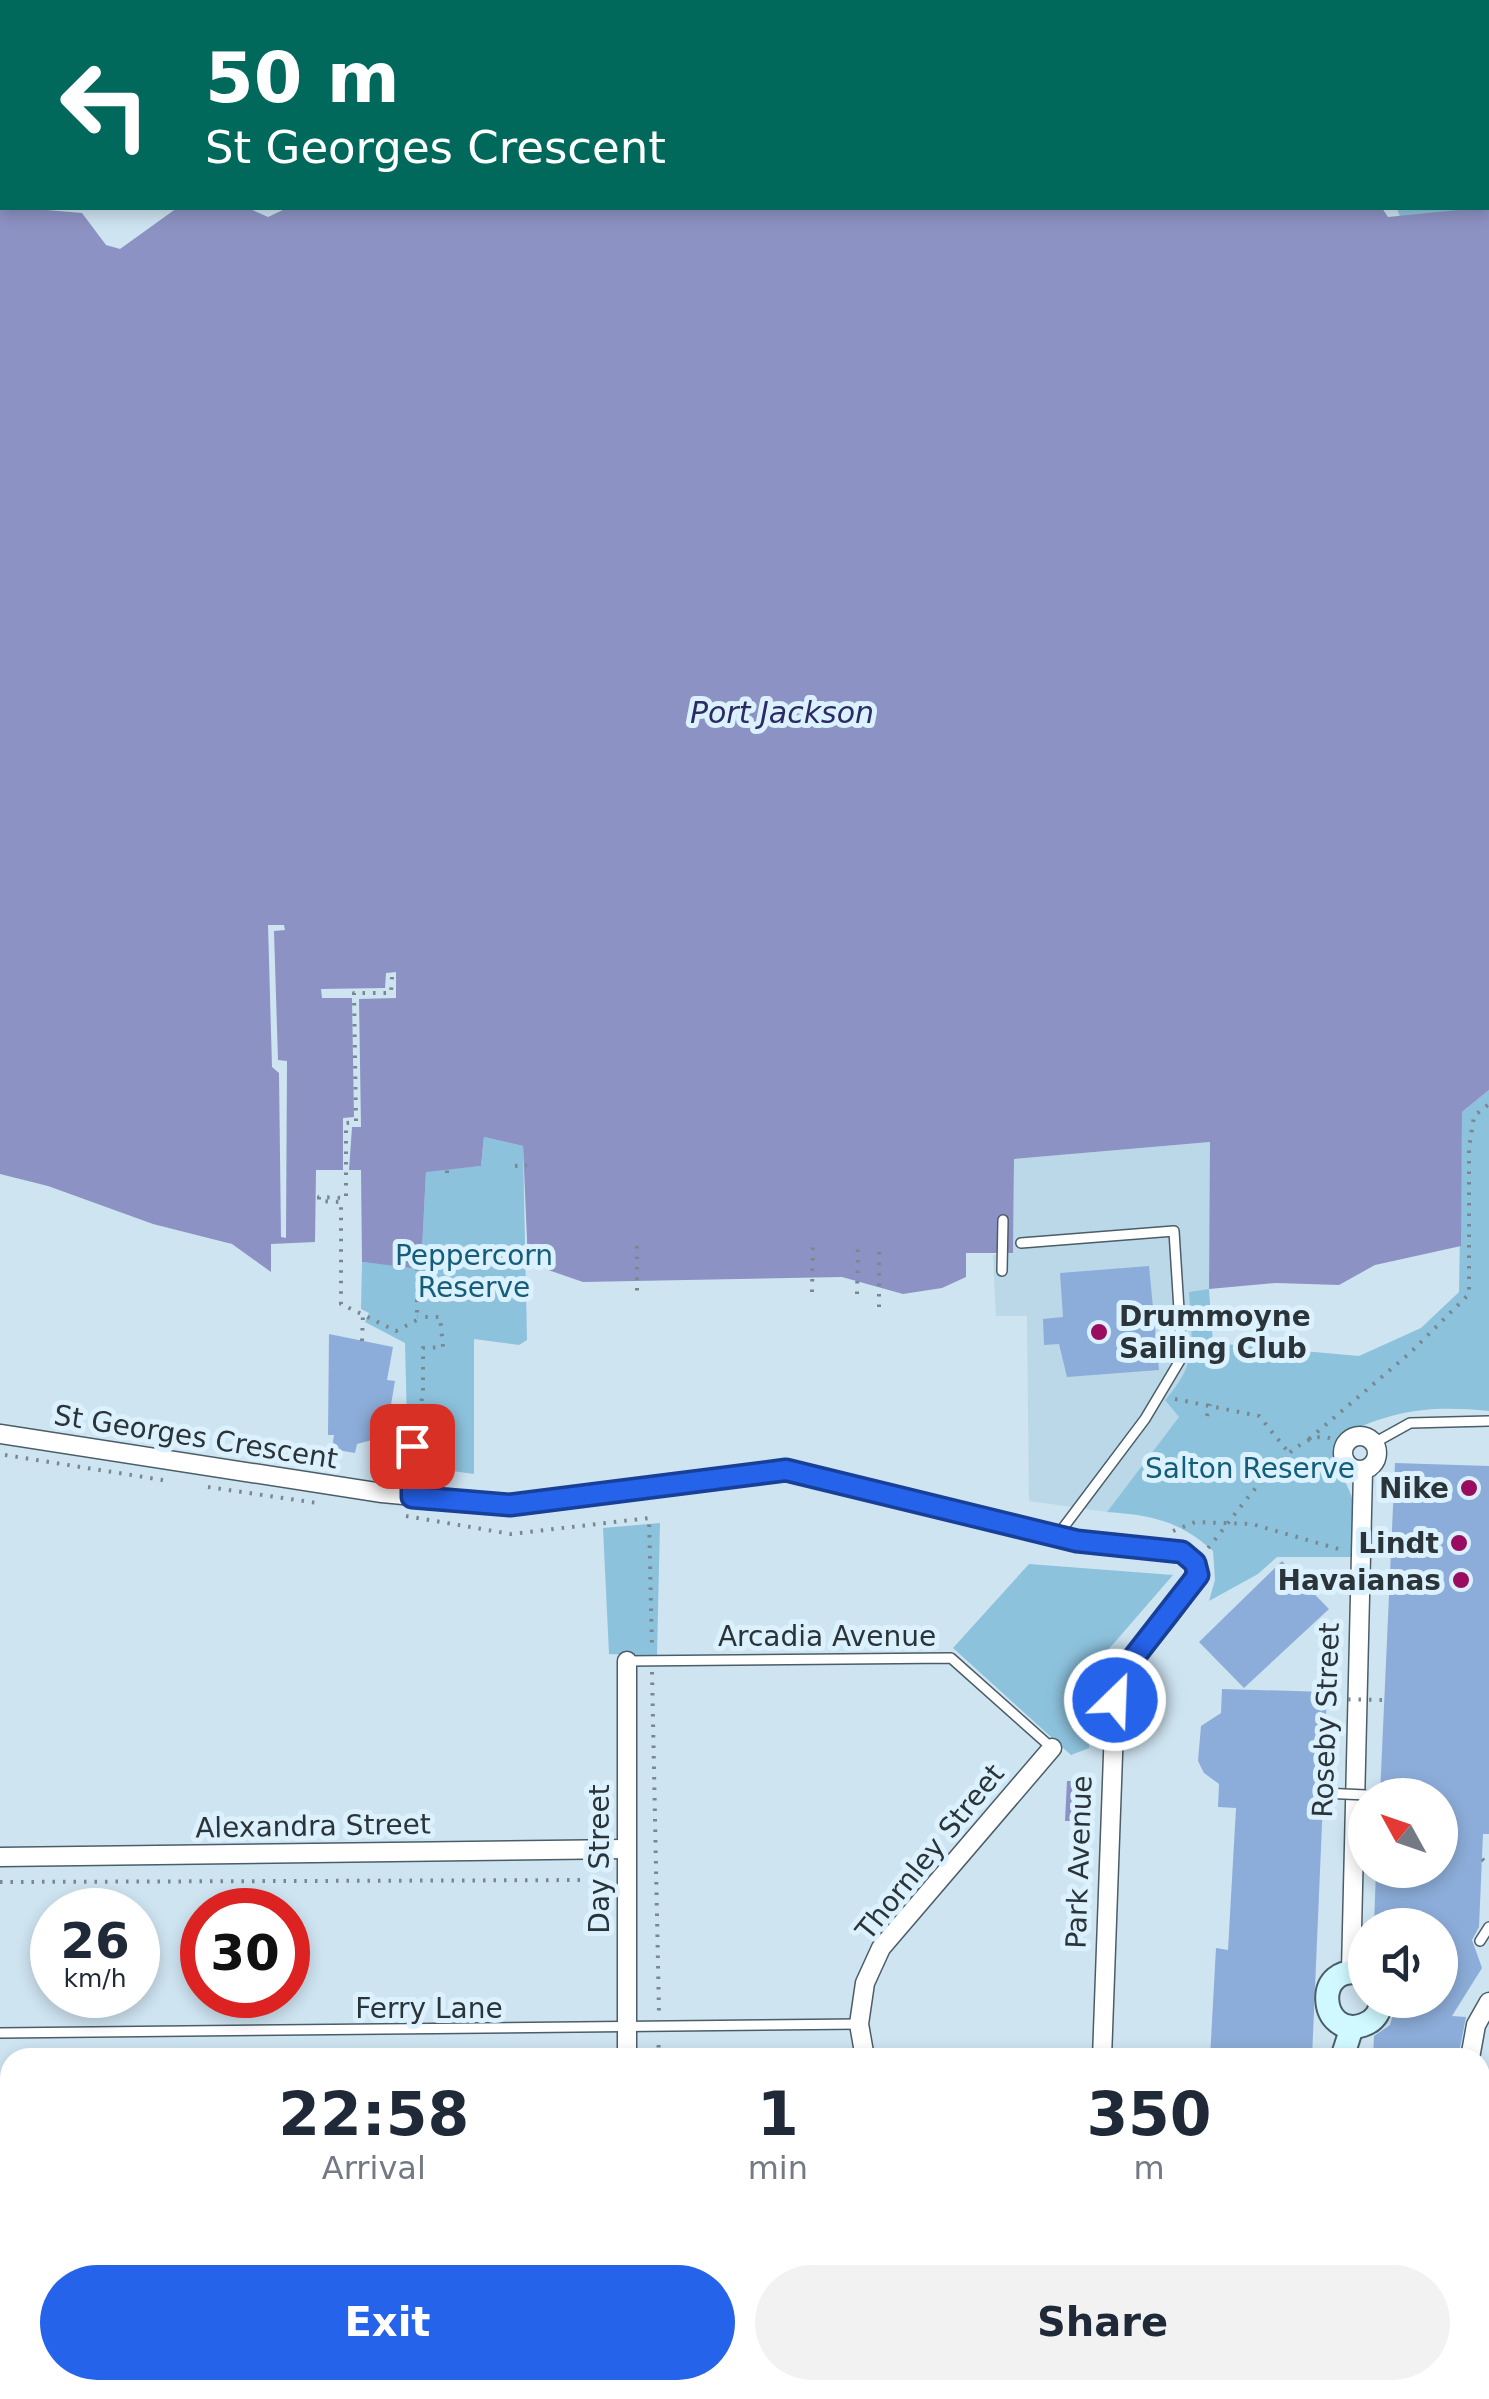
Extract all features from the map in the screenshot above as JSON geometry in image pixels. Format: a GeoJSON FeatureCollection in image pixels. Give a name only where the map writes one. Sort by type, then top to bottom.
{"type":"FeatureCollection","features":[{"type":"Feature","properties":{"kind":"street","name":"St Georges Crescent"},"geometry":{"type":"LineString","coordinates":[[0,1434],[412,1497],[510,1505],[786,1470],[1057,1536],[1182,1552],[1196,1569]]}},
{"type":"Feature","properties":{"kind":"street"},"geometry":{"type":"LineString","coordinates":[[1362,1471],[1346,1464],[1344,1445],[1358,1436],[1374,1442]]}},
{"type":"Feature","properties":{"kind":"street","name":"Roseby Street"},"geometry":{"type":"LineString","coordinates":[[1350,1908],[1362,1471],[1376,1460],[1374,1442]]}},
{"type":"Feature","properties":{"kind":"street","name":"Park Avenue"},"geometry":{"type":"LineString","coordinates":[[1102,2048],[1115,1700],[1124,1670],[1196,1569]]}},
{"type":"Feature","properties":{"kind":"street","name":"Day Street"},"geometry":{"type":"LineString","coordinates":[[627,1661],[627,2048]]}},
{"type":"Feature","properties":{"kind":"street","name":"Thornley Street"},"geometry":{"type":"LineString","coordinates":[[863,2048],[859,2024],[866,1983],[881,1948],[1052,1748]]}},
{"type":"Feature","properties":{"kind":"street","name":"Alexandra Street"},"geometry":{"type":"LineString","coordinates":[[0,1857],[626,1849]]}},
{"type":"Feature","properties":{"kind":"street"},"geometry":{"type":"LineString","coordinates":[[1348,1976],[1335,1979],[1321,1995],[1330,2013],[1352,2027],[1372,2018]]}},
{"type":"Feature","properties":{"kind":"street"},"geometry":{"type":"LineString","coordinates":[[1472,2048],[1476,2026],[1489,2002]]}},
{"type":"Feature","properties":{"kind":"street"},"geometry":{"type":"LineString","coordinates":[[1345,2048],[1352,2027]]}},
{"type":"Feature","properties":{"kind":"lane"},"geometry":{"type":"LineString","coordinates":[[1002,1271],[1003,1220]]}},
{"type":"Feature","properties":{"kind":"lane"},"geometry":{"type":"LineString","coordinates":[[1021,1243],[1174,1231],[1182,1357],[1160,1397],[1057,1536]]}},
{"type":"Feature","properties":{"kind":"lane"},"geometry":{"type":"LineString","coordinates":[[1374,1442],[1410,1423],[1489,1421]]}},
{"type":"Feature","properties":{"kind":"lane"},"geometry":{"type":"LineString","coordinates":[[412,1446],[412,1497]]}},
{"type":"Feature","properties":{"kind":"lane","name":"Arcadia Avenue"},"geometry":{"type":"LineString","coordinates":[[627,1661],[951,1658],[1052,1748]]}},
{"type":"Feature","properties":{"kind":"lane"},"geometry":{"type":"LineString","coordinates":[[1323,1793],[1348,1794]]}},
{"type":"Feature","properties":{"kind":"lane"},"geometry":{"type":"LineString","coordinates":[[1480,1941],[1489,1927]]}},
{"type":"Feature","properties":{"kind":"lane","name":"Ferry Lane"},"geometry":{"type":"LineString","coordinates":[[0,2034],[628,2030],[859,2024]]}},
{"type":"Feature","properties":{"kind":"path"},"geometry":{"type":"LineString","coordinates":[[392,977],[392,993],[354,992],[356,1122],[346,1123],[346,1198],[319,1197],[319,1202],[341,1202],[341,1304],[396,1331],[417,1317],[440,1317],[443,1347],[423,1348],[423,1393],[412,1446]]}},
{"type":"Feature","properties":{"kind":"path"},"geometry":{"type":"LineString","coordinates":[[1196,1569],[1230,1522],[1290,1454],[1411,1352],[1468,1294],[1469,1148],[1474,1116],[1489,1104]]}},
{"type":"Feature","properties":{"kind":"path"},"geometry":{"type":"LineString","coordinates":[[447,1162],[447,1173]]}},
{"type":"Feature","properties":{"kind":"path"},"geometry":{"type":"LineString","coordinates":[[516,1166],[526,1165]]}},
{"type":"Feature","properties":{"kind":"path"},"geometry":{"type":"LineString","coordinates":[[812,1292],[813,1241]]}},
{"type":"Feature","properties":{"kind":"path"},"geometry":{"type":"LineString","coordinates":[[857,1294],[858,1244]]}},
{"type":"Feature","properties":{"kind":"path"},"geometry":{"type":"LineString","coordinates":[[637,1246],[637,1293]]}},
{"type":"Feature","properties":{"kind":"path"},"geometry":{"type":"LineString","coordinates":[[879,1307],[880,1250]]}},
{"type":"Feature","properties":{"kind":"path"},"geometry":{"type":"LineString","coordinates":[[417,1251],[417,1317]]}},
{"type":"Feature","properties":{"kind":"path"},"geometry":{"type":"LineString","coordinates":[[362,1341],[363,1314]]}},
{"type":"Feature","properties":{"kind":"path"},"geometry":{"type":"LineString","coordinates":[[1160,1397],[1260,1416],[1290,1454]]}},
{"type":"Feature","properties":{"kind":"path"},"geometry":{"type":"LineString","coordinates":[[1207,1416],[1210,1404]]}},
{"type":"Feature","properties":{"kind":"path"},"geometry":{"type":"LineString","coordinates":[[1308,1439],[1323,1436],[1344,1445]]}},
{"type":"Feature","properties":{"kind":"path"},"geometry":{"type":"LineString","coordinates":[[649,1518],[658,2048]]}},
{"type":"Feature","properties":{"kind":"path"},"geometry":{"type":"LineString","coordinates":[[1156,1549],[1177,1528],[1195,1522],[1230,1522],[1276,1529],[1336,1550],[1362,1552]]}},
{"type":"Feature","properties":{"kind":"path"},"geometry":{"type":"LineString","coordinates":[[1327,1698],[1384,1700]]}},
{"type":"Feature","properties":{"kind":"path"},"geometry":{"type":"LineString","coordinates":[[1482,1859],[1489,1865]]}},
{"type":"Feature","properties":{"kind":"path","name":"Alexandra Street"},"geometry":{"type":"LineString","coordinates":[[0,1882],[596,1880]]}},
{"type":"Feature","properties":{"kind":"shaded area"},"geometry":{"type":"Polygon","coordinates":[[[1211,1142],[1209,1289],[1189,1293],[1192,1353],[1187,1375],[1166,1400],[1180,1417],[1107,1512],[1029,1501],[1027,1316],[996,1316],[993,1255],[1013,1253],[1014,1159],[1211,1142]]]}},
{"type":"Feature","properties":{"kind":"green space"},"geometry":{"type":"Polygon","coordinates":[[[1398,210],[1466,210],[1400,217],[1398,210]]]}},
{"type":"Feature","properties":{"kind":"green space","name":"Salton Reserve"},"geometry":{"type":"Polygon","coordinates":[[[1489,1090],[1489,1411],[1413,1411],[1341,1435],[1336,1462],[1354,1507],[1351,1557],[1277,1557],[1258,1574],[1209,1601],[1215,1580],[1213,1551],[1164,1521],[1107,1512],[1179,1417],[1165,1400],[1189,1361],[1189,1292],[1209,1289],[1213,1343],[1359,1356],[1421,1328],[1459,1292],[1462,1112],[1489,1090]]]}},
{"type":"Feature","properties":{"kind":"green space","name":"Peppercorn Reserve"},"geometry":{"type":"Polygon","coordinates":[[[484,1137],[523,1146],[527,1340],[519,1345],[474,1339],[474,1474],[408,1465],[405,1343],[365,1322],[369,1313],[361,1309],[362,1262],[421,1268],[426,1171],[481,1166],[484,1137]]]}},
{"type":"Feature","properties":{"kind":"green space"},"geometry":{"type":"Polygon","coordinates":[[[660,1523],[657,1656],[609,1654],[603,1528],[660,1523]]]}},
{"type":"Feature","properties":{"kind":"green space"},"geometry":{"type":"Polygon","coordinates":[[[1029,1564],[1173,1575],[1095,1665],[1089,1748],[1071,1755],[953,1648],[1029,1564]]]}},
{"type":"Feature","properties":{"kind":"water","name":"Port Jackson"},"geometry":{"type":"Polygon","coordinates":[[[0,210],[82,213],[106,245],[120,249],[174,210],[252,210],[268,217],[283,210],[1383,210],[1388,217],[1489,210],[1489,1090],[1462,1112],[1461,1246],[1375,1265],[1339,1285],[1276,1283],[1209,1289],[1210,1142],[1014,1159],[1013,1253],[966,1253],[966,1277],[942,1288],[903,1294],[842,1277],[583,1282],[528,1263],[523,1146],[484,1137],[481,1166],[426,1172],[421,1269],[362,1262],[361,1170],[316,1170],[315,1242],[271,1244],[271,1272],[232,1244],[153,1224],[48,1186],[0,1174],[0,210]]]}},
{"type":"Feature","properties":{"kind":"water"},"geometry":{"type":"Polygon","coordinates":[[[1067,1781],[1077,1781],[1076,1821],[1065,1821],[1067,1781]]]}},
{"type":"Feature","properties":{"kind":"pier"},"geometry":{"type":"Polygon","coordinates":[[[268,925],[284,925],[285,930],[274,931],[278,1060],[287,1061],[286,1238],[281,1237],[279,1073],[272,1067],[268,925]]]}},
{"type":"Feature","properties":{"kind":"pier"},"geometry":{"type":"Polygon","coordinates":[[[396,972],[396,998],[359,999],[361,1127],[352,1127],[349,1170],[343,1170],[343,1118],[354,1117],[352,998],[322,998],[321,989],[385,988],[386,973],[396,972]]]}},
{"type":"Feature","properties":{"kind":"building","name":"Drummoyne Sailing Club"},"geometry":{"type":"Polygon","coordinates":[[[1149,1266],[1159,1370],[1067,1377],[1059,1344],[1044,1345],[1043,1319],[1063,1317],[1060,1273],[1149,1266]]]}},
{"type":"Feature","properties":{"kind":"building"},"geometry":{"type":"Polygon","coordinates":[[[329,1334],[393,1347],[387,1380],[395,1381],[387,1428],[372,1440],[357,1444],[355,1453],[332,1449],[334,1435],[328,1435],[329,1334]]]}},
{"type":"Feature","properties":{"kind":"building"},"geometry":{"type":"Polygon","coordinates":[[[1395,1463],[1489,1466],[1489,1834],[1483,1834],[1479,1927],[1472,1940],[1482,1968],[1458,2006],[1458,1908],[1375,1908],[1375,1888],[1458,1888],[1458,1778],[1381,1778],[1395,1463]]]}},
{"type":"Feature","properties":{"kind":"building"},"geometry":{"type":"Polygon","coordinates":[[[1282,1561],[1329,1609],[1244,1688],[1199,1642],[1282,1561]]]}},
{"type":"Feature","properties":{"kind":"building"},"geometry":{"type":"Polygon","coordinates":[[[1222,1689],[1327,1692],[1323,1785],[1315,1792],[1323,1801],[1312,2048],[1211,2048],[1216,1948],[1228,1950],[1236,1808],[1218,1807],[1219,1784],[1204,1773],[1198,1761],[1201,1726],[1221,1713],[1222,1689]]]}},
{"type":"Feature","properties":{"kind":"building"},"geometry":{"type":"Polygon","coordinates":[[[1466,2017],[1460,2048],[1373,2048],[1374,2036],[1390,2025],[1392,2018],[1466,2017]]]}},
{"type":"Feature","properties":{"kind":"place","name":"Drummoyne Sailing Club"},"geometry":{"type":"Point","coordinates":[1099,1332]}},
{"type":"Feature","properties":{"kind":"place","name":"Nike"},"geometry":{"type":"Point","coordinates":[1469,1488]}},
{"type":"Feature","properties":{"kind":"place","name":"Lindt"},"geometry":{"type":"Point","coordinates":[1459,1543]}},
{"type":"Feature","properties":{"kind":"place","name":"Havaianas"},"geometry":{"type":"Point","coordinates":[1461,1580]}},
{"type":"Feature","properties":{"kind":"route"},"geometry":{"type":"LineString","coordinates":[[412,1446],[412,1497],[510,1505],[786,1470],[1077,1541],[1182,1552],[1195,1563],[1198,1575],[1124,1670],[1115,1700]]}}]}
